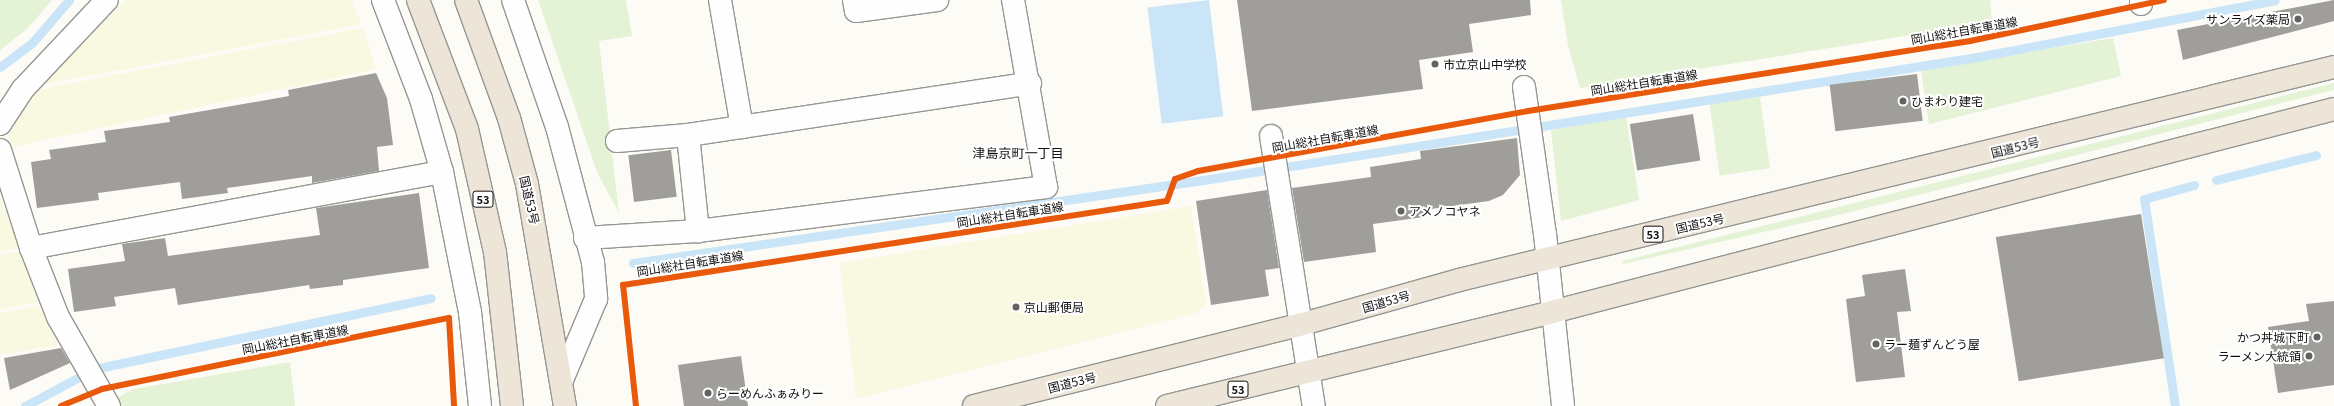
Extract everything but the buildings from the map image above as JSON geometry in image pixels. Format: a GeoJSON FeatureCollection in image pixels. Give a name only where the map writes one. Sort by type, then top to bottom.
{"type":"FeatureCollection","features":[{"type":"Feature","properties":{"kind":"highway","name":"53"},"geometry":{"type":"LineString","coordinates":[[418,0],[467,129],[495,252],[512,406]]}},
{"type":"Feature","properties":{"kind":"highway","name":"国道53号"},"geometry":{"type":"LineString","coordinates":[[466,0],[509,118],[527,184],[562,380],[565,406]]}},
{"type":"Feature","properties":{"kind":"highway","name":"国道53号"},"geometry":{"type":"LineString","coordinates":[[974,406],[1298,325],[1548,259],[2334,67]]}},
{"type":"Feature","properties":{"kind":"highway","name":"53"},"geometry":{"type":"LineString","coordinates":[[1167,406],[1552,312],[2334,109]]}},
{"type":"Feature","properties":{"kind":"street"},"geometry":{"type":"LineString","coordinates":[[0,124],[23,90],[107,0]]}},
{"type":"Feature","properties":{"kind":"street"},"geometry":{"type":"LineString","coordinates":[[383,0],[421,99],[442,172],[470,312],[480,406]]}},
{"type":"Feature","properties":{"kind":"street"},"geometry":{"type":"LineString","coordinates":[[512,0],[557,127],[584,238],[593,262],[596,299],[562,380]]}},
{"type":"Feature","properties":{"kind":"street"},"geometry":{"type":"LineString","coordinates":[[720,0],[742,127]]}},
{"type":"Feature","properties":{"kind":"street"},"geometry":{"type":"LineString","coordinates":[[854,0],[856,10],[937,0]]}},
{"type":"Feature","properties":{"kind":"street"},"geometry":{"type":"LineString","coordinates":[[584,238],[698,231],[1046,187],[1030,84],[1013,0]]}},
{"type":"Feature","properties":{"kind":"street"},"geometry":{"type":"LineString","coordinates":[[617,141],[688,135],[1030,84]]}},
{"type":"Feature","properties":{"kind":"street"},"geometry":{"type":"LineString","coordinates":[[1524,87],[1548,259],[1552,312],[1563,406]]}},
{"type":"Feature","properties":{"kind":"street"},"geometry":{"type":"LineString","coordinates":[[688,135],[698,231]]}},
{"type":"Feature","properties":{"kind":"street"},"geometry":{"type":"LineString","coordinates":[[1271,136],[1298,325],[1314,406]]}},
{"type":"Feature","properties":{"kind":"street"},"geometry":{"type":"LineString","coordinates":[[0,150],[31,248],[58,317],[90,369],[109,406]]}},
{"type":"Feature","properties":{"kind":"street"},"geometry":{"type":"LineString","coordinates":[[31,248],[442,172]]}},
{"type":"Feature","properties":{"kind":"green space"},"geometry":{"type":"Polygon","coordinates":[[[0,0],[52,0],[28,28],[0,50],[0,0]]]}},
{"type":"Feature","properties":{"kind":"green space"},"geometry":{"type":"Polygon","coordinates":[[[126,0],[351,0],[361,24],[40,85],[126,0]]]}},
{"type":"Feature","properties":{"kind":"green space"},"geometry":{"type":"Polygon","coordinates":[[[538,0],[626,0],[632,36],[599,41],[619,213],[597,172],[538,0]]]}},
{"type":"Feature","properties":{"kind":"green space"},"geometry":{"type":"Polygon","coordinates":[[[1561,0],[1990,0],[1992,22],[1580,88],[1568,45],[1561,0]]]}},
{"type":"Feature","properties":{"kind":"green space"},"geometry":{"type":"Polygon","coordinates":[[[363,28],[376,69],[12,147],[8,133],[37,90],[363,28]]]}},
{"type":"Feature","properties":{"kind":"green space"},"geometry":{"type":"Polygon","coordinates":[[[2113,38],[2121,76],[1929,124],[1921,70],[2113,38]]]}},
{"type":"Feature","properties":{"kind":"green space"},"geometry":{"type":"Polygon","coordinates":[[[2334,83],[2334,90],[1847,213],[1623,264],[1622,261],[2334,83]]]}},
{"type":"Feature","properties":{"kind":"green space"},"geometry":{"type":"Polygon","coordinates":[[[1760,97],[1770,168],[1720,175],[1709,104],[1760,97]]]}},
{"type":"Feature","properties":{"kind":"green space"},"geometry":{"type":"Polygon","coordinates":[[[1626,116],[1639,200],[1561,221],[1551,130],[1626,116]]]}},
{"type":"Feature","properties":{"kind":"green space"},"geometry":{"type":"Polygon","coordinates":[[[0,197],[19,248],[0,251],[0,197]]]}},
{"type":"Feature","properties":{"kind":"green space"},"geometry":{"type":"Polygon","coordinates":[[[1191,206],[1206,304],[1196,313],[856,399],[840,263],[1191,206]]]}},
{"type":"Feature","properties":{"kind":"green space"},"geometry":{"type":"Polygon","coordinates":[[[20,252],[38,302],[0,309],[0,255],[20,252]]]}},
{"type":"Feature","properties":{"kind":"green space"},"geometry":{"type":"Polygon","coordinates":[[[39,306],[58,345],[0,355],[0,313],[39,306]]]}},
{"type":"Feature","properties":{"kind":"green space"},"geometry":{"type":"Polygon","coordinates":[[[290,362],[295,406],[119,406],[116,398],[134,389],[290,362]]]}},
{"type":"Feature","properties":{"kind":"water"},"geometry":{"type":"Polygon","coordinates":[[[1209,0],[1223,116],[1162,124],[1147,8],[1209,0]]]}},
{"type":"Feature","properties":{"kind":"waterway"},"geometry":{"type":"LineString","coordinates":[[0,67],[32,43],[69,0]]}},
{"type":"Feature","properties":{"kind":"waterway"},"geometry":{"type":"LineString","coordinates":[[633,263],[1203,180],[1977,57],[2275,0]]}},
{"type":"Feature","properties":{"kind":"waterway"},"geometry":{"type":"LineString","coordinates":[[2216,180],[2316,155]]}},
{"type":"Feature","properties":{"kind":"waterway"},"geometry":{"type":"LineString","coordinates":[[2175,406],[2144,199],[2194,185]]}},
{"type":"Feature","properties":{"kind":"waterway"},"geometry":{"type":"LineString","coordinates":[[25,406],[94,369],[431,298]]}},
{"type":"Feature","properties":{"kind":"cycle path","name":"岡山総社自転車道線"},"geometry":{"type":"LineString","coordinates":[[636,406],[623,285],[1167,201],[1175,179],[1198,171],[1528,111],[1970,41],[2164,0]]}},
{"type":"Feature","properties":{"kind":"cycle path","name":"岡山総社自転車道線"},"geometry":{"type":"LineString","coordinates":[[61,406],[102,389],[449,318],[454,406]]}},
{"type":"Feature","properties":{"kind":"place","name":"サンライズ薬局"},"geometry":{"type":"Point","coordinates":[2298,19]}},
{"type":"Feature","properties":{"kind":"place","name":"市立京山中学校"},"geometry":{"type":"Point","coordinates":[1435,64]}},
{"type":"Feature","properties":{"kind":"place","name":"ひまわり建宅"},"geometry":{"type":"Point","coordinates":[1903,101]}},
{"type":"Feature","properties":{"kind":"place","name":"アメノコヤネ"},"geometry":{"type":"Point","coordinates":[1401,211]}},
{"type":"Feature","properties":{"kind":"place","name":"京山郵便局"},"geometry":{"type":"Point","coordinates":[1016,307]}},
{"type":"Feature","properties":{"kind":"place","name":"かつ丼城下町"},"geometry":{"type":"Point","coordinates":[2317,337]}},
{"type":"Feature","properties":{"kind":"place","name":"ラー麺ずんどう屋"},"geometry":{"type":"Point","coordinates":[1876,344]}},
{"type":"Feature","properties":{"kind":"place","name":"ラーメン大統領"},"geometry":{"type":"Point","coordinates":[2309,356]}},
{"type":"Feature","properties":{"kind":"place","name":"らーめんふぁみりー"},"geometry":{"type":"Point","coordinates":[708,393]}},
{"type":"Feature","properties":{"kind":"district","name":"津島京町一丁目"},"geometry":{"type":"Point","coordinates":[1018,153]}}]}
